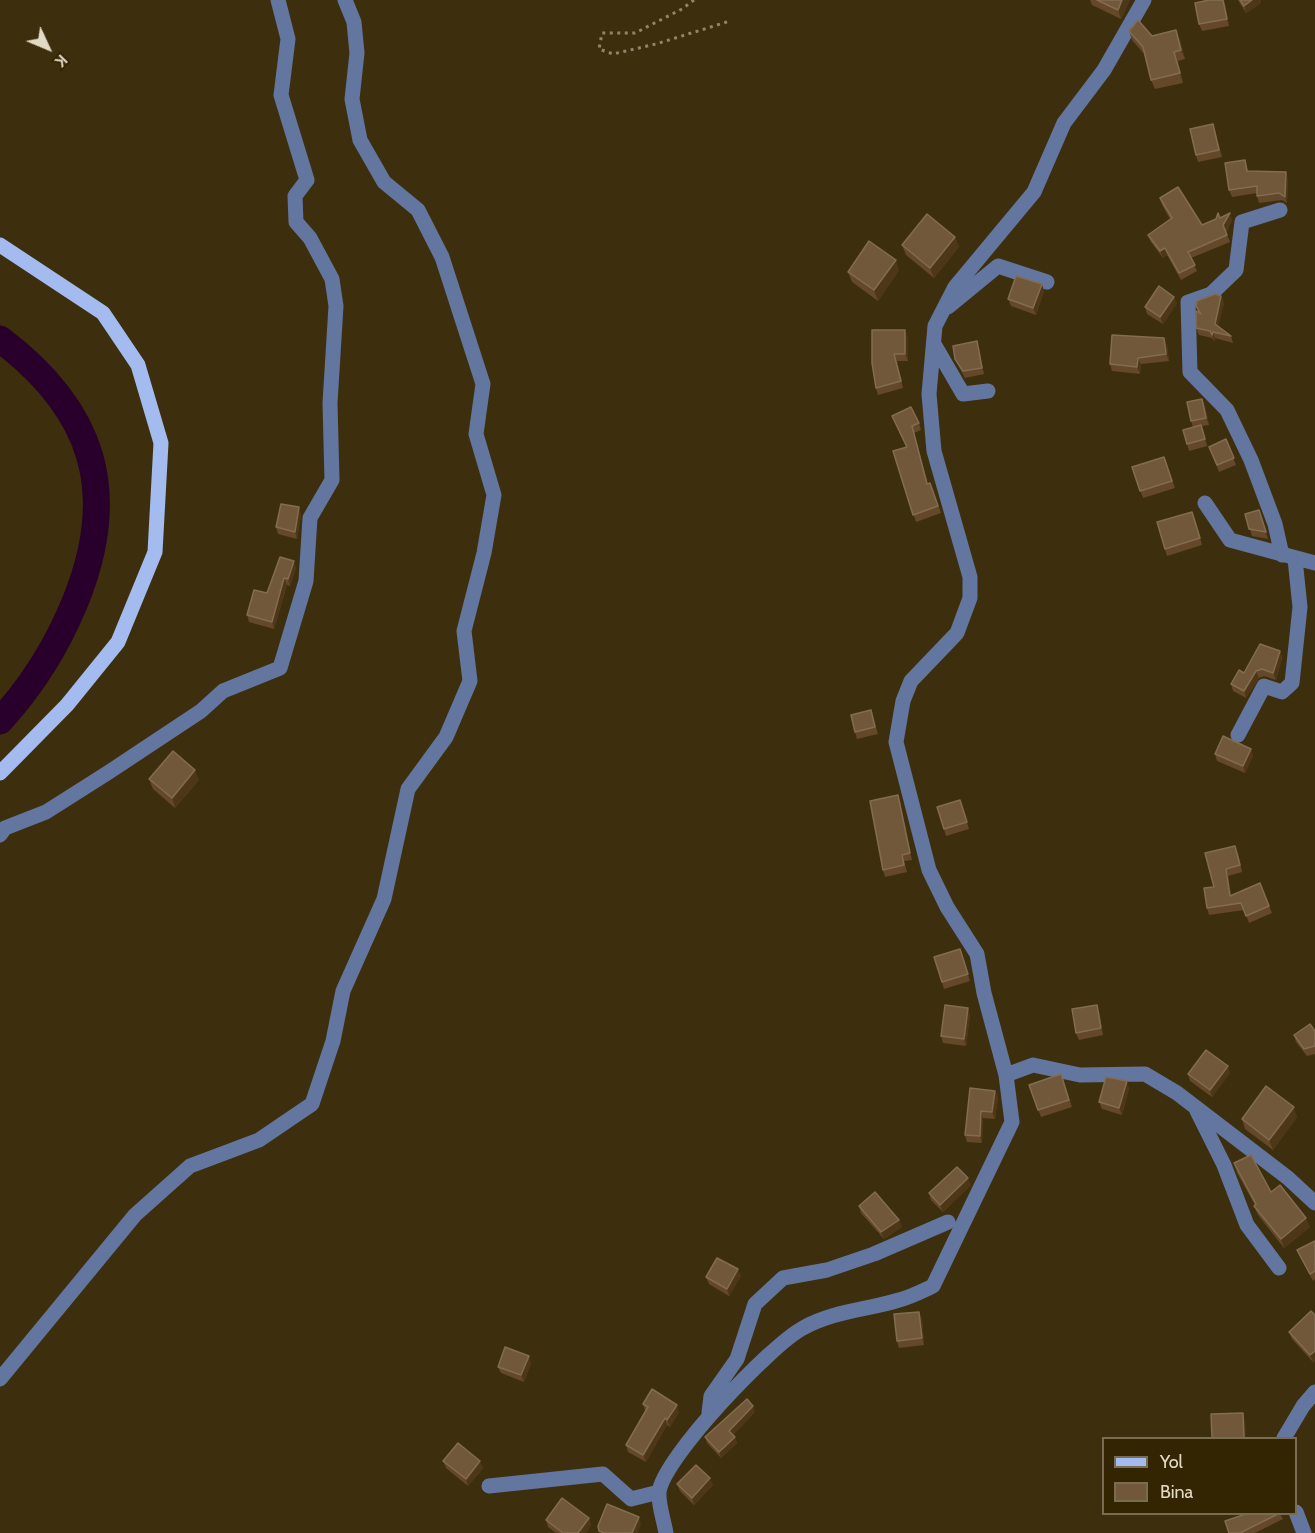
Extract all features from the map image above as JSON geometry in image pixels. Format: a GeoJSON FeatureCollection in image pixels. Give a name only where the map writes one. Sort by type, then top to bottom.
{"type":"FeatureCollection","features":[{"type":"Feature","properties":{"kind":"main road"},"geometry":{"type":"LineString","coordinates":[[0,245],[103,313],[138,365],[161,443],[154,552],[118,642],[67,705],[0,773]]}},
{"type":"Feature","properties":{"kind":"street"},"geometry":{"type":"LineString","coordinates":[[0,835],[5,828],[46,812],[118,766],[201,711],[223,691],[280,668],[306,581],[310,518],[332,480],[330,403],[336,306],[332,279],[310,238],[296,222],[295,196],[307,180],[281,95],[288,39],[278,0]]}},
{"type":"Feature","properties":{"kind":"street"},"geometry":{"type":"LineString","coordinates":[[0,1379],[135,1215],[190,1166],[259,1140],[312,1104],[333,1041],[343,991],[384,899],[408,789],[446,737],[470,681],[464,631],[484,553],[494,495],[476,435],[483,384],[442,257],[418,210],[384,182],[360,140],[352,99],[357,53],[354,22],[345,0]]}},
{"type":"Feature","properties":{"kind":"street"},"geometry":{"type":"LineString","coordinates":[[666,1533],[659,1492],[676,1460],[709,1413],[801,1329],[835,1314],[900,1300],[933,1286],[1012,1122],[1006,1075],[984,993],[977,954],[947,907],[929,870],[896,742],[903,701],[911,681],[957,633],[970,598],[970,577],[934,451],[929,394],[935,326],[955,287],[1034,192],[1064,123],[1104,70],[1144,0]]}},
{"type":"Feature","properties":{"kind":"street"},"geometry":{"type":"LineString","coordinates":[[1239,735],[1263,686],[1282,692],[1292,683],[1300,607],[1289,557],[1251,460],[1227,410],[1190,372],[1188,302],[1211,294],[1236,270],[1242,222],[1280,210]]}},
{"type":"Feature","properties":{"kind":"street"},"geometry":{"type":"LineString","coordinates":[[943,311],[998,266],[1047,282]]}},
{"type":"Feature","properties":{"kind":"street"},"geometry":{"type":"LineString","coordinates":[[934,344],[963,394],[988,391]]}},
{"type":"Feature","properties":{"kind":"street"},"geometry":{"type":"LineString","coordinates":[[1205,503],[1230,540],[1315,563]]}},
{"type":"Feature","properties":{"kind":"street"},"geometry":{"type":"LineString","coordinates":[[1006,1075],[1033,1065],[1080,1075],[1145,1074],[1196,1108],[1315,1203]]}},
{"type":"Feature","properties":{"kind":"street"},"geometry":{"type":"LineString","coordinates":[[1196,1108],[1224,1165],[1247,1225],[1279,1268]]}},
{"type":"Feature","properties":{"kind":"street"},"geometry":{"type":"LineString","coordinates":[[709,1413],[711,1396],[737,1359],[755,1304],[783,1278],[827,1270],[874,1254],[948,1221]]}},
{"type":"Feature","properties":{"kind":"street"},"geometry":{"type":"LineString","coordinates":[[1285,1437],[1303,1406],[1315,1392]]}},
{"type":"Feature","properties":{"kind":"street"},"geometry":{"type":"LineString","coordinates":[[489,1486],[603,1474],[631,1499],[659,1492]]}},
{"type":"Feature","properties":{"kind":"street"},"geometry":{"type":"LineString","coordinates":[[1297,1515],[1304,1533]]}},
{"type":"Feature","properties":{"kind":"path"},"geometry":{"type":"LineString","coordinates":[[694,0],[682,9],[635,33],[602,33],[599,48],[613,54],[656,44],[730,21]]}},
{"type":"Feature","properties":{"kind":"building"},"geometry":{"type":"Polygon","coordinates":[[[1097,0],[1122,0],[1118,10],[1097,0]]]}},
{"type":"Feature","properties":{"kind":"building"},"geometry":{"type":"Polygon","coordinates":[[[1223,0],[1227,19],[1199,24],[1195,3],[1223,0]]]}},
{"type":"Feature","properties":{"kind":"building"},"geometry":{"type":"Polygon","coordinates":[[[1240,0],[1252,0],[1244,6],[1240,0]]]}},
{"type":"Feature","properties":{"kind":"building"},"geometry":{"type":"Polygon","coordinates":[[[1138,20],[1152,36],[1176,30],[1181,50],[1174,52],[1180,73],[1151,80],[1143,47],[1129,31],[1138,20]]]}},
{"type":"Feature","properties":{"kind":"building"},"geometry":{"type":"Polygon","coordinates":[[[1213,124],[1219,150],[1196,155],[1190,129],[1213,124]]]}},
{"type":"Feature","properties":{"kind":"building"},"geometry":{"type":"Polygon","coordinates":[[[1245,160],[1247,171],[1286,172],[1285,197],[1279,193],[1257,196],[1257,186],[1229,190],[1225,163],[1245,160]]]}},
{"type":"Feature","properties":{"kind":"building"},"geometry":{"type":"Polygon","coordinates":[[[1178,187],[1202,225],[1216,219],[1218,213],[1220,218],[1230,213],[1223,225],[1227,235],[1188,252],[1195,265],[1179,273],[1165,248],[1160,251],[1148,235],[1172,218],[1160,198],[1178,187]]]}},
{"type":"Feature","properties":{"kind":"building"},"geometry":{"type":"Polygon","coordinates":[[[927,214],[955,237],[930,268],[902,245],[927,214]]]}},
{"type":"Feature","properties":{"kind":"building"},"geometry":{"type":"Polygon","coordinates":[[[869,241],[896,260],[874,290],[848,272],[869,241]]]}},
{"type":"Feature","properties":{"kind":"building"},"geometry":{"type":"Polygon","coordinates":[[[1016,276],[1042,284],[1033,308],[1008,299],[1016,276]]]}},
{"type":"Feature","properties":{"kind":"building"},"geometry":{"type":"Polygon","coordinates":[[[1159,286],[1174,297],[1160,317],[1145,307],[1159,286]]]}},
{"type":"Feature","properties":{"kind":"building"},"geometry":{"type":"Polygon","coordinates":[[[1215,294],[1221,296],[1215,324],[1231,336],[1213,332],[1212,335],[1210,331],[1196,328],[1196,311],[1201,314],[1196,306],[1197,301],[1215,294]]]}},
{"type":"Feature","properties":{"kind":"building"},"geometry":{"type":"Polygon","coordinates":[[[872,330],[905,330],[905,354],[894,354],[901,381],[876,388],[872,363],[872,330]]]}},
{"type":"Feature","properties":{"kind":"building"},"geometry":{"type":"Polygon","coordinates":[[[1112,335],[1164,338],[1166,354],[1138,358],[1137,367],[1110,364],[1112,335]]]}},
{"type":"Feature","properties":{"kind":"building"},"geometry":{"type":"Polygon","coordinates":[[[977,341],[982,368],[963,371],[955,359],[953,346],[977,341]]]}},
{"type":"Feature","properties":{"kind":"building"},"geometry":{"type":"Polygon","coordinates":[[[1202,399],[1206,418],[1191,421],[1187,402],[1202,399]]]}},
{"type":"Feature","properties":{"kind":"building"},"geometry":{"type":"Polygon","coordinates":[[[911,407],[919,423],[912,426],[927,484],[930,483],[938,506],[913,515],[893,451],[907,447],[892,416],[911,407]]]}},
{"type":"Feature","properties":{"kind":"building"},"geometry":{"type":"Polygon","coordinates":[[[1201,425],[1205,439],[1187,444],[1183,430],[1201,425]]]}},
{"type":"Feature","properties":{"kind":"building"},"geometry":{"type":"Polygon","coordinates":[[[1226,439],[1234,458],[1217,465],[1209,447],[1226,439]]]}},
{"type":"Feature","properties":{"kind":"building"},"geometry":{"type":"Polygon","coordinates":[[[1164,457],[1172,481],[1140,491],[1132,467],[1164,457]]]}},
{"type":"Feature","properties":{"kind":"building"},"geometry":{"type":"Polygon","coordinates":[[[281,504],[299,507],[295,532],[276,527],[281,504]]]}},
{"type":"Feature","properties":{"kind":"building"},"geometry":{"type":"Polygon","coordinates":[[[1259,510],[1266,532],[1249,529],[1245,514],[1259,510]]]}},
{"type":"Feature","properties":{"kind":"building"},"geometry":{"type":"Polygon","coordinates":[[[1192,512],[1200,538],[1165,549],[1157,522],[1192,512]]]}},
{"type":"Feature","properties":{"kind":"building"},"geometry":{"type":"Polygon","coordinates":[[[280,557],[294,561],[288,579],[284,578],[272,622],[247,615],[254,590],[267,593],[280,557]]]}},
{"type":"Feature","properties":{"kind":"building"},"geometry":{"type":"Polygon","coordinates":[[[1260,644],[1280,651],[1273,673],[1262,669],[1256,671],[1244,691],[1231,684],[1239,670],[1244,673],[1260,644]]]}},
{"type":"Feature","properties":{"kind":"building"},"geometry":{"type":"Polygon","coordinates":[[[871,710],[875,727],[855,732],[851,715],[871,710]]]}},
{"type":"Feature","properties":{"kind":"building"},"geometry":{"type":"Polygon","coordinates":[[[1223,736],[1251,749],[1243,766],[1215,754],[1223,736]]]}},
{"type":"Feature","properties":{"kind":"building"},"geometry":{"type":"Polygon","coordinates":[[[173,751],[195,770],[172,798],[149,779],[173,751]]]}},
{"type":"Feature","properties":{"kind":"building"},"geometry":{"type":"Polygon","coordinates":[[[898,795],[910,853],[902,855],[904,865],[883,870],[870,801],[898,795]]]}},
{"type":"Feature","properties":{"kind":"building"},"geometry":{"type":"Polygon","coordinates":[[[960,800],[967,822],[944,829],[937,807],[960,800]]]}},
{"type":"Feature","properties":{"kind":"building"},"geometry":{"type":"Polygon","coordinates":[[[1235,846],[1240,865],[1226,869],[1230,896],[1260,883],[1269,906],[1246,916],[1241,903],[1207,908],[1204,888],[1214,887],[1205,853],[1235,846]]]}},
{"type":"Feature","properties":{"kind":"building"},"geometry":{"type":"Polygon","coordinates":[[[960,949],[968,974],[942,982],[934,957],[960,949]]]}},
{"type":"Feature","properties":{"kind":"building"},"geometry":{"type":"Polygon","coordinates":[[[945,1005],[968,1008],[964,1039],[941,1036],[945,1005]]]}},
{"type":"Feature","properties":{"kind":"building"},"geometry":{"type":"Polygon","coordinates":[[[1097,1005],[1101,1028],[1076,1033],[1072,1009],[1097,1005]]]}},
{"type":"Feature","properties":{"kind":"building"},"geometry":{"type":"Polygon","coordinates":[[[1310,1024],[1315,1031],[1315,1046],[1304,1049],[1294,1035],[1310,1024]]]}},
{"type":"Feature","properties":{"kind":"building"},"geometry":{"type":"Polygon","coordinates":[[[1206,1050],[1228,1066],[1210,1090],[1188,1074],[1206,1050]]]}},
{"type":"Feature","properties":{"kind":"building"},"geometry":{"type":"Polygon","coordinates":[[[1061,1074],[1069,1100],[1038,1110],[1029,1085],[1061,1074]]]}},
{"type":"Feature","properties":{"kind":"building"},"geometry":{"type":"Polygon","coordinates":[[[1106,1077],[1127,1081],[1119,1108],[1099,1102],[1106,1077]]]}},
{"type":"Feature","properties":{"kind":"building"},"geometry":{"type":"Polygon","coordinates":[[[1266,1086],[1294,1107],[1269,1140],[1242,1119],[1266,1086]]]}},
{"type":"Feature","properties":{"kind":"building"},"geometry":{"type":"Polygon","coordinates":[[[970,1088],[995,1091],[992,1112],[981,1111],[980,1136],[965,1135],[970,1088]]]}},
{"type":"Feature","properties":{"kind":"building"},"geometry":{"type":"Polygon","coordinates":[[[1251,1155],[1271,1192],[1280,1185],[1306,1218],[1281,1239],[1254,1206],[1256,1204],[1234,1163],[1251,1155]]]}},
{"type":"Feature","properties":{"kind":"building"},"geometry":{"type":"Polygon","coordinates":[[[957,1167],[968,1178],[940,1205],[929,1193],[957,1167]]]}},
{"type":"Feature","properties":{"kind":"building"},"geometry":{"type":"Polygon","coordinates":[[[875,1192],[899,1220],[881,1232],[859,1206],[875,1192]]]}},
{"type":"Feature","properties":{"kind":"building"},"geometry":{"type":"Polygon","coordinates":[[[1315,1241],[1315,1271],[1310,1274],[1297,1250],[1315,1241]]]}},
{"type":"Feature","properties":{"kind":"building"},"geometry":{"type":"Polygon","coordinates":[[[717,1258],[738,1269],[727,1289],[706,1277],[717,1258]]]}},
{"type":"Feature","properties":{"kind":"building"},"geometry":{"type":"Polygon","coordinates":[[[1311,1311],[1315,1315],[1315,1351],[1310,1355],[1289,1332],[1311,1311]]]}},
{"type":"Feature","properties":{"kind":"building"},"geometry":{"type":"Polygon","coordinates":[[[919,1312],[922,1338],[897,1341],[894,1314],[919,1312]]]}},
{"type":"Feature","properties":{"kind":"building"},"geometry":{"type":"Polygon","coordinates":[[[505,1347],[529,1356],[521,1375],[498,1367],[505,1347]]]}},
{"type":"Feature","properties":{"kind":"building"},"geometry":{"type":"Polygon","coordinates":[[[652,1389],[677,1405],[667,1420],[665,1418],[643,1455],[626,1445],[648,1407],[643,1404],[652,1389]]]}},
{"type":"Feature","properties":{"kind":"building"},"geometry":{"type":"Polygon","coordinates":[[[747,1399],[753,1406],[729,1431],[735,1437],[719,1452],[705,1437],[747,1399]]]}},
{"type":"Feature","properties":{"kind":"building"},"geometry":{"type":"Polygon","coordinates":[[[1243,1413],[1244,1437],[1212,1437],[1211,1414],[1243,1413]]]}},
{"type":"Feature","properties":{"kind":"building"},"geometry":{"type":"Polygon","coordinates":[[[458,1443],[480,1461],[466,1479],[443,1461],[458,1443]]]}},
{"type":"Feature","properties":{"kind":"building"},"geometry":{"type":"Polygon","coordinates":[[[696,1465],[710,1478],[692,1498],[677,1484],[696,1465]]]}},
{"type":"Feature","properties":{"kind":"building"},"geometry":{"type":"Polygon","coordinates":[[[562,1498],[589,1518],[578,1533],[563,1533],[546,1520],[562,1498]]]}},
{"type":"Feature","properties":{"kind":"building"},"geometry":{"type":"Polygon","coordinates":[[[607,1504],[639,1517],[632,1533],[599,1531],[598,1526],[607,1504]]]}},
{"type":"Feature","properties":{"kind":"building"},"geometry":{"type":"Polygon","coordinates":[[[1243,1515],[1276,1515],[1240,1533],[1229,1533],[1225,1521],[1243,1515]]]}},
{"type":"Feature","properties":{"kind":"waterway"},"geometry":{"type":"LineString","coordinates":[[0,339],[32,366],[58,395],[77,424],[90,456],[96,489],[95,524],[89,562],[75,602],[43,665],[0,721]]}}]}
